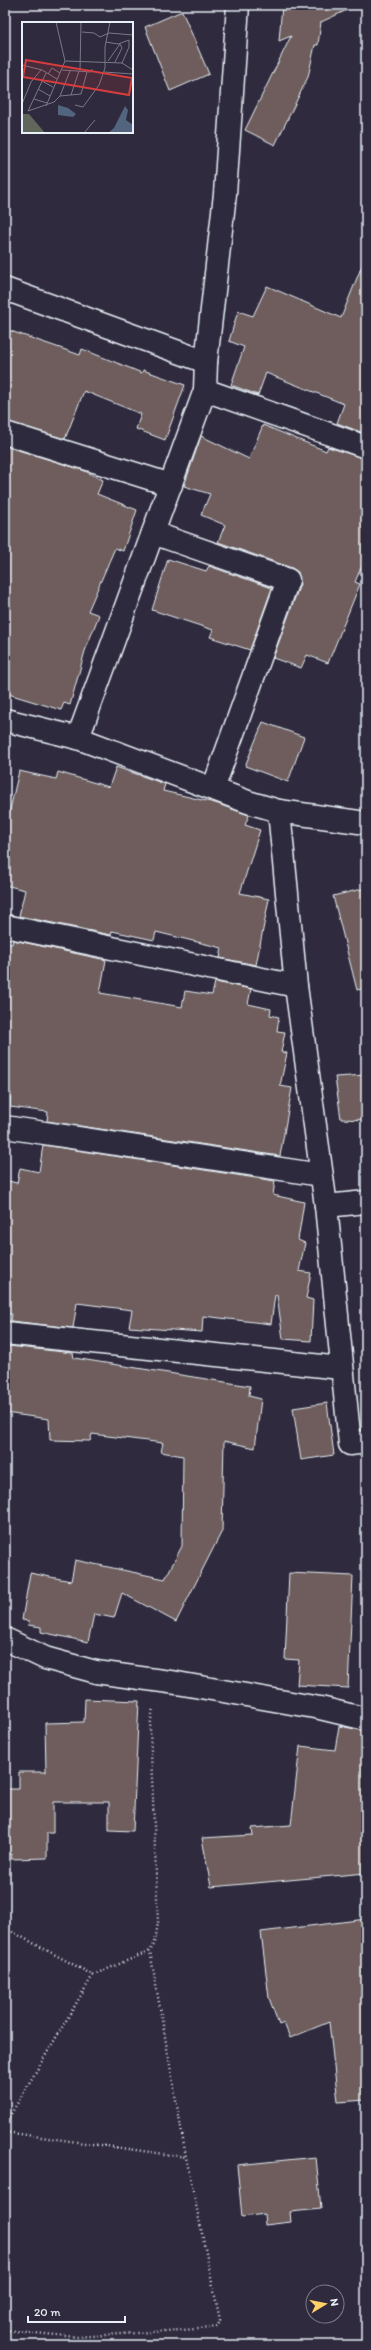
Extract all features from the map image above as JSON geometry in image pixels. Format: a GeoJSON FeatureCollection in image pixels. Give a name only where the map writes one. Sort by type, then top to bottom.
{"type":"FeatureCollection","features":[{"type":"Feature","properties":{"kind":"street"},"geometry":{"type":"LineString","coordinates":[[78,738],[205,390],[206,362],[225,194],[238,5]]}},
{"type":"Feature","properties":{"kind":"street"},"geometry":{"type":"LineString","coordinates":[[5,289],[206,362]]}},
{"type":"Feature","properties":{"kind":"street"},"geometry":{"type":"LineString","coordinates":[[205,390],[366,447]]}},
{"type":"Feature","properties":{"kind":"street"},"geometry":{"type":"LineString","coordinates":[[5,433],[171,485]]}},
{"type":"Feature","properties":{"kind":"street"},"geometry":{"type":"LineString","coordinates":[[153,533],[288,580],[213,789]]}},
{"type":"Feature","properties":{"kind":"street"},"geometry":{"type":"LineString","coordinates":[[5,720],[78,738],[213,789],[279,811],[366,823]]}},
{"type":"Feature","properties":{"kind":"street"},"geometry":{"type":"LineString","coordinates":[[279,811],[296,986],[326,1206],[341,1368],[350,1444],[366,1442]]}},
{"type":"Feature","properties":{"kind":"street"},"geometry":{"type":"LineString","coordinates":[[5,926],[296,986]]}},
{"type":"Feature","properties":{"kind":"street"},"geometry":{"type":"LineString","coordinates":[[5,1127],[321,1175]]}},
{"type":"Feature","properties":{"kind":"street"},"geometry":{"type":"LineString","coordinates":[[326,1206],[366,1202]]}},
{"type":"Feature","properties":{"kind":"street"},"geometry":{"type":"LineString","coordinates":[[5,1333],[341,1368]]}},
{"type":"Feature","properties":{"kind":"street"},"geometry":{"type":"LineString","coordinates":[[5,1639],[45,1658],[96,1672],[157,1680],[320,1708],[366,1719]]}},
{"type":"Feature","properties":{"kind":"path"},"geometry":{"type":"LineString","coordinates":[[5,2124],[92,1975],[150,1951],[155,1942],[158,1922],[150,1728],[157,1680]]}},
{"type":"Feature","properties":{"kind":"path"},"geometry":{"type":"LineString","coordinates":[[5,1928],[92,1975]]}},
{"type":"Feature","properties":{"kind":"path"},"geometry":{"type":"LineString","coordinates":[[5,2330],[76,2337],[218,2326],[220,2320],[186,2157],[150,1951]]}},
{"type":"Feature","properties":{"kind":"path"},"geometry":{"type":"LineString","coordinates":[[5,2132],[186,2157]]}},
{"type":"Feature","properties":{"kind":"building"},"geometry":{"type":"Polygon","coordinates":[[[282,5],[358,5],[321,22],[318,45],[315,45],[308,77],[275,145],[245,130],[291,36],[279,41],[282,5]]]}},
{"type":"Feature","properties":{"kind":"building"},"geometry":{"type":"Polygon","coordinates":[[[182,11],[209,74],[170,91],[145,27],[182,11]]]}},
{"type":"Feature","properties":{"kind":"building"},"geometry":{"type":"Polygon","coordinates":[[[365,258],[366,434],[337,423],[344,404],[266,373],[258,395],[231,385],[244,347],[229,341],[238,311],[253,316],[267,286],[341,318],[365,258]]]}},
{"type":"Feature","properties":{"kind":"building"},"geometry":{"type":"Polygon","coordinates":[[[5,329],[80,355],[82,349],[142,373],[143,370],[185,385],[165,440],[136,429],[141,414],[84,391],[65,439],[5,421],[5,329]]]}},
{"type":"Feature","properties":{"kind":"building"},"geometry":{"type":"Polygon","coordinates":[[[263,425],[326,451],[328,447],[366,459],[366,556],[355,582],[360,584],[328,663],[307,655],[301,668],[273,658],[300,584],[298,572],[292,568],[218,542],[225,525],[201,515],[210,494],[184,486],[201,436],[249,459],[263,425]]]}},
{"type":"Feature","properties":{"kind":"building"},"geometry":{"type":"Polygon","coordinates":[[[5,446],[83,470],[103,480],[97,494],[137,510],[123,551],[115,548],[88,611],[99,615],[85,651],[70,705],[64,703],[61,710],[5,693],[5,446]]]}},
{"type":"Feature","properties":{"kind":"building"},"geometry":{"type":"Polygon","coordinates":[[[168,559],[206,571],[209,566],[272,588],[250,650],[210,637],[213,630],[152,610],[168,559]]]}},
{"type":"Feature","properties":{"kind":"building"},"geometry":{"type":"Polygon","coordinates":[[[263,722],[304,737],[288,782],[245,766],[263,722]]]}},
{"type":"Feature","properties":{"kind":"building"},"geometry":{"type":"Polygon","coordinates":[[[116,767],[165,784],[163,791],[215,803],[249,815],[245,825],[260,830],[240,893],[269,899],[256,965],[220,958],[222,948],[156,932],[154,940],[112,931],[111,935],[19,916],[25,890],[5,885],[5,831],[19,771],[56,779],[58,772],[109,787],[116,767]]]}},
{"type":"Feature","properties":{"kind":"building"},"geometry":{"type":"Polygon","coordinates":[[[366,888],[366,988],[357,990],[333,896],[366,888]]]}},
{"type":"Feature","properties":{"kind":"building"},"geometry":{"type":"Polygon","coordinates":[[[13,940],[106,960],[100,993],[182,1007],[185,991],[212,995],[215,982],[251,989],[248,1004],[271,1009],[270,1015],[279,1017],[277,1031],[285,1032],[281,1052],[287,1053],[280,1086],[292,1088],[280,1156],[47,1121],[48,1112],[10,1107],[11,1093],[5,1093],[5,943],[12,944],[13,940]]]}},
{"type":"Feature","properties":{"kind":"building"},"geometry":{"type":"Polygon","coordinates":[[[366,1075],[366,1120],[341,1119],[335,1077],[366,1075]]]}},
{"type":"Feature","properties":{"kind":"building"},"geometry":{"type":"Polygon","coordinates":[[[43,1145],[275,1181],[273,1195],[304,1202],[298,1240],[305,1243],[299,1271],[311,1273],[306,1298],[313,1300],[311,1341],[283,1339],[277,1295],[275,1295],[271,1324],[203,1316],[202,1332],[129,1327],[132,1310],[77,1303],[73,1328],[11,1321],[12,1314],[5,1314],[5,1199],[8,1181],[17,1183],[20,1168],[39,1172],[43,1145]]]}},
{"type":"Feature","properties":{"kind":"building"},"geometry":{"type":"Polygon","coordinates":[[[8,1346],[73,1353],[74,1358],[250,1386],[249,1396],[261,1399],[255,1448],[224,1441],[222,1531],[176,1622],[122,1593],[114,1618],[94,1614],[88,1642],[41,1632],[41,1627],[28,1625],[29,1621],[22,1620],[30,1573],[71,1581],[75,1560],[165,1579],[182,1546],[183,1456],[161,1452],[163,1443],[92,1434],[90,1441],[50,1440],[49,1419],[5,1413],[5,1373],[8,1346]]]}},
{"type":"Feature","properties":{"kind":"building"},"geometry":{"type":"Polygon","coordinates":[[[327,1403],[334,1455],[301,1460],[293,1408],[327,1403]]]}},
{"type":"Feature","properties":{"kind":"building"},"geometry":{"type":"Polygon","coordinates":[[[289,1573],[353,1576],[348,1688],[297,1685],[299,1660],[285,1659],[289,1573]]]}},
{"type":"Feature","properties":{"kind":"building"},"geometry":{"type":"Polygon","coordinates":[[[85,1699],[139,1701],[133,1831],[109,1830],[109,1802],[53,1802],[53,1833],[47,1833],[47,1858],[11,1859],[12,1854],[5,1855],[5,1789],[19,1789],[19,1772],[46,1772],[45,1723],[84,1722],[85,1699]]]}},
{"type":"Feature","properties":{"kind":"building"},"geometry":{"type":"Polygon","coordinates":[[[339,1726],[366,1731],[366,1873],[211,1887],[202,1838],[253,1835],[252,1828],[291,1825],[300,1746],[335,1750],[339,1726]]]}},
{"type":"Feature","properties":{"kind":"building"},"geometry":{"type":"Polygon","coordinates":[[[366,1919],[366,2100],[338,2102],[329,2022],[290,2038],[284,2023],[279,2025],[269,1998],[261,1932],[366,1919]]]}},
{"type":"Feature","properties":{"kind":"building"},"geometry":{"type":"Polygon","coordinates":[[[316,2157],[321,2209],[290,2212],[291,2222],[265,2225],[264,2214],[242,2217],[237,2165],[316,2157]]]}}]}
